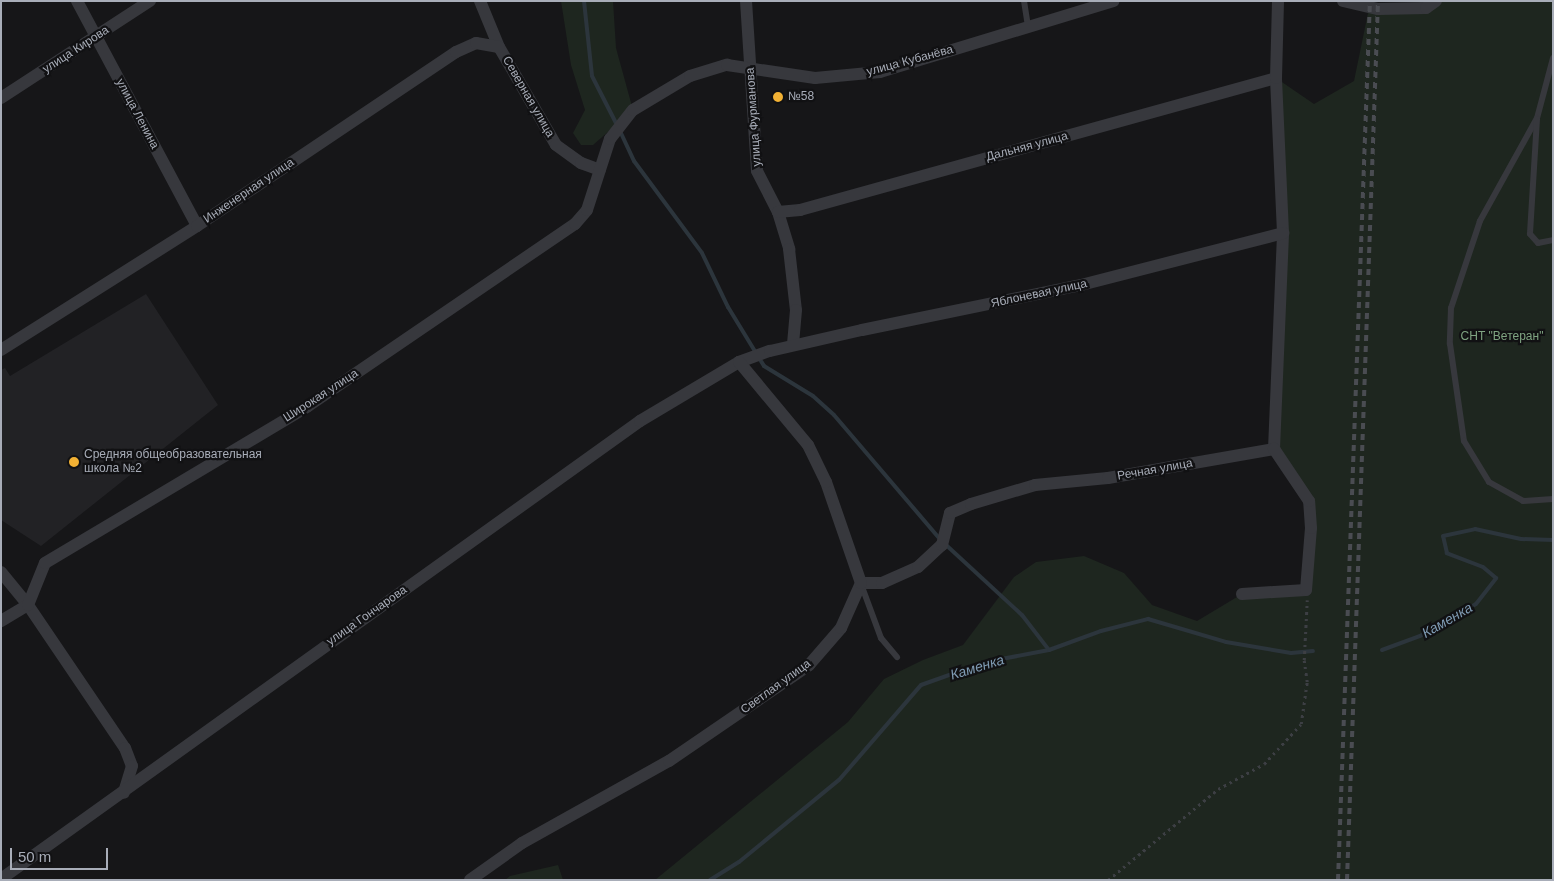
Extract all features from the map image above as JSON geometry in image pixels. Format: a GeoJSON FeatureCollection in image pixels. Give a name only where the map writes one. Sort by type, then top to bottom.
{"type":"FeatureCollection","features":[{"type":"Feature","properties":{"kind":"street","name":"улица Ленина"},"geometry":{"type":"LineString","coordinates":[[77,1],[197,226]]}},
{"type":"Feature","properties":{"kind":"street","name":"улица Кирова"},"geometry":{"type":"LineString","coordinates":[[1,98],[150,1]]}},
{"type":"Feature","properties":{"kind":"street","name":"Северная улица"},"geometry":{"type":"LineString","coordinates":[[480,1],[499,47],[556,145],[581,163],[600,170]]}},
{"type":"Feature","properties":{"kind":"street","name":"улица Фурманова"},"geometry":{"type":"LineString","coordinates":[[746,1],[757,171],[778,212],[789,249],[796,310],[793,346]]}},
{"type":"Feature","properties":{"kind":"street","name":"улица Кубанёва"},"geometry":{"type":"LineString","coordinates":[[600,170],[610,139],[634,110],[690,76],[727,65],[777,74],[844,77],[880,72],[1113,1]]}},
{"type":"Feature","properties":{"kind":"street"},"geometry":{"type":"LineString","coordinates":[[1242,594],[1306,590],[1311,528],[1309,501],[1274,448],[1283,233],[1276,78],[1278,1]]}},
{"type":"Feature","properties":{"kind":"street"},"geometry":{"type":"LineString","coordinates":[[1343,1],[1369,8],[1426,8],[1436,1]]}},
{"type":"Feature","properties":{"kind":"street","name":"Инженерная улица"},"geometry":{"type":"LineString","coordinates":[[1,350],[197,226],[456,52],[476,43],[499,47]]}},
{"type":"Feature","properties":{"kind":"street","name":"Дальняя улица"},"geometry":{"type":"LineString","coordinates":[[778,212],[800,210],[1276,78]]}},
{"type":"Feature","properties":{"kind":"street","name":"Широкая улица"},"geometry":{"type":"LineString","coordinates":[[28,605],[45,563],[308,406],[575,224],[587,210],[600,170]]}},
{"type":"Feature","properties":{"kind":"street","name":"Яблоневая улица"},"geometry":{"type":"LineString","coordinates":[[770,350],[1081,285],[1283,233]]}},
{"type":"Feature","properties":{"kind":"street","name":"улица Гончарова"},"geometry":{"type":"LineString","coordinates":[[1,879],[124,793],[274,680],[640,421],[739,362],[770,350]]}},
{"type":"Feature","properties":{"kind":"street"},"geometry":{"type":"LineString","coordinates":[[739,362],[808,445],[826,482],[861,583]]}},
{"type":"Feature","properties":{"kind":"street","name":"Речная улица"},"geometry":{"type":"LineString","coordinates":[[861,583],[882,583],[918,567],[942,545],[950,513],[971,504],[1036,485],[1108,478],[1274,448]]}},
{"type":"Feature","properties":{"kind":"street"},"geometry":{"type":"LineString","coordinates":[[1,572],[28,605],[126,748],[132,766],[124,793]]}},
{"type":"Feature","properties":{"kind":"street","name":"Светлая улица"},"geometry":{"type":"LineString","coordinates":[[470,880],[522,843],[669,761],[809,665],[841,628],[861,583]]}},
{"type":"Feature","properties":{"kind":"street"},"geometry":{"type":"LineString","coordinates":[[1,621],[28,605]]}},
{"type":"Feature","properties":{"kind":"lane"},"geometry":{"type":"LineString","coordinates":[[1024,1],[1028,27]]}},
{"type":"Feature","properties":{"kind":"lane"},"geometry":{"type":"LineString","coordinates":[[1553,58],[1537,118],[1530,234],[1538,243],[1553,240]]}},
{"type":"Feature","properties":{"kind":"lane"},"geometry":{"type":"LineString","coordinates":[[1537,118],[1480,221],[1452,308],[1450,344],[1464,441],[1489,482],[1523,501],[1553,499]]}},
{"type":"Feature","properties":{"kind":"lane"},"geometry":{"type":"LineString","coordinates":[[861,583],[881,638],[897,657]]}},
{"type":"Feature","properties":{"kind":"path"},"geometry":{"type":"LineString","coordinates":[[1108,880],[1218,789],[1264,764],[1300,724],[1307,682],[1304,660],[1308,617],[1306,590]]}},
{"type":"Feature","properties":{"kind":"shaded area","name":"Средняя общеобразовательная школа №2"},"geometry":{"type":"Polygon","coordinates":[[[146,294],[218,405],[41,546],[1,520],[1,370],[5,368],[10,376],[146,294]]]}},
{"type":"Feature","properties":{"kind":"green space"},"geometry":{"type":"Polygon","coordinates":[[[561,1],[613,1],[616,48],[633,110],[593,145],[581,145],[573,133],[585,110],[571,65],[561,1]]]}},
{"type":"Feature","properties":{"kind":"green space","name":"СНТ \"Ветеран\""},"geometry":{"type":"Polygon","coordinates":[[[1436,1],[1553,1],[1553,880],[655,880],[848,722],[884,679],[923,660],[963,645],[1014,577],[1036,562],[1084,556],[1124,573],[1152,605],[1197,621],[1242,594],[1306,590],[1309,501],[1274,449],[1283,272],[1276,78],[1314,104],[1354,81],[1369,8],[1436,1]]]}},
{"type":"Feature","properties":{"kind":"green space"},"geometry":{"type":"Polygon","coordinates":[[[558,865],[563,880],[505,880],[510,876],[558,865]]]}},
{"type":"Feature","properties":{"kind":"waterway"},"geometry":{"type":"LineString","coordinates":[[584,1],[592,76],[617,125]]}},
{"type":"Feature","properties":{"kind":"waterway"},"geometry":{"type":"LineString","coordinates":[[620,131],[634,161],[702,253],[728,307],[764,366],[813,396],[834,415],[940,539]]}},
{"type":"Feature","properties":{"kind":"waterway","name":"Каменка"},"geometry":{"type":"LineString","coordinates":[[1382,650],[1420,636],[1476,604],[1496,578],[1483,567],[1447,553],[1443,536],[1475,529],[1521,539],[1553,540]]}},
{"type":"Feature","properties":{"kind":"waterway"},"geometry":{"type":"LineString","coordinates":[[945,544],[1022,615],[1049,650]]}},
{"type":"Feature","properties":{"kind":"waterway","name":"Каменка"},"geometry":{"type":"LineString","coordinates":[[710,880],[739,862],[839,780],[921,685],[986,662],[1049,650],[1101,631],[1148,619],[1226,642],[1291,653],[1313,651]]}},
{"type":"Feature","properties":{"kind":"railway"},"geometry":{"type":"LineString","coordinates":[[1338,880],[1370,1]]}},
{"type":"Feature","properties":{"kind":"railway"},"geometry":{"type":"LineString","coordinates":[[1347,880],[1378,1]]}},
{"type":"Feature","properties":{"kind":"place","name":"№58"},"geometry":{"type":"Point","coordinates":[778,97]}},
{"type":"Feature","properties":{"kind":"place","name":"Средняя общеобразовательная школа №2"},"geometry":{"type":"Point","coordinates":[74,462]}}]}
